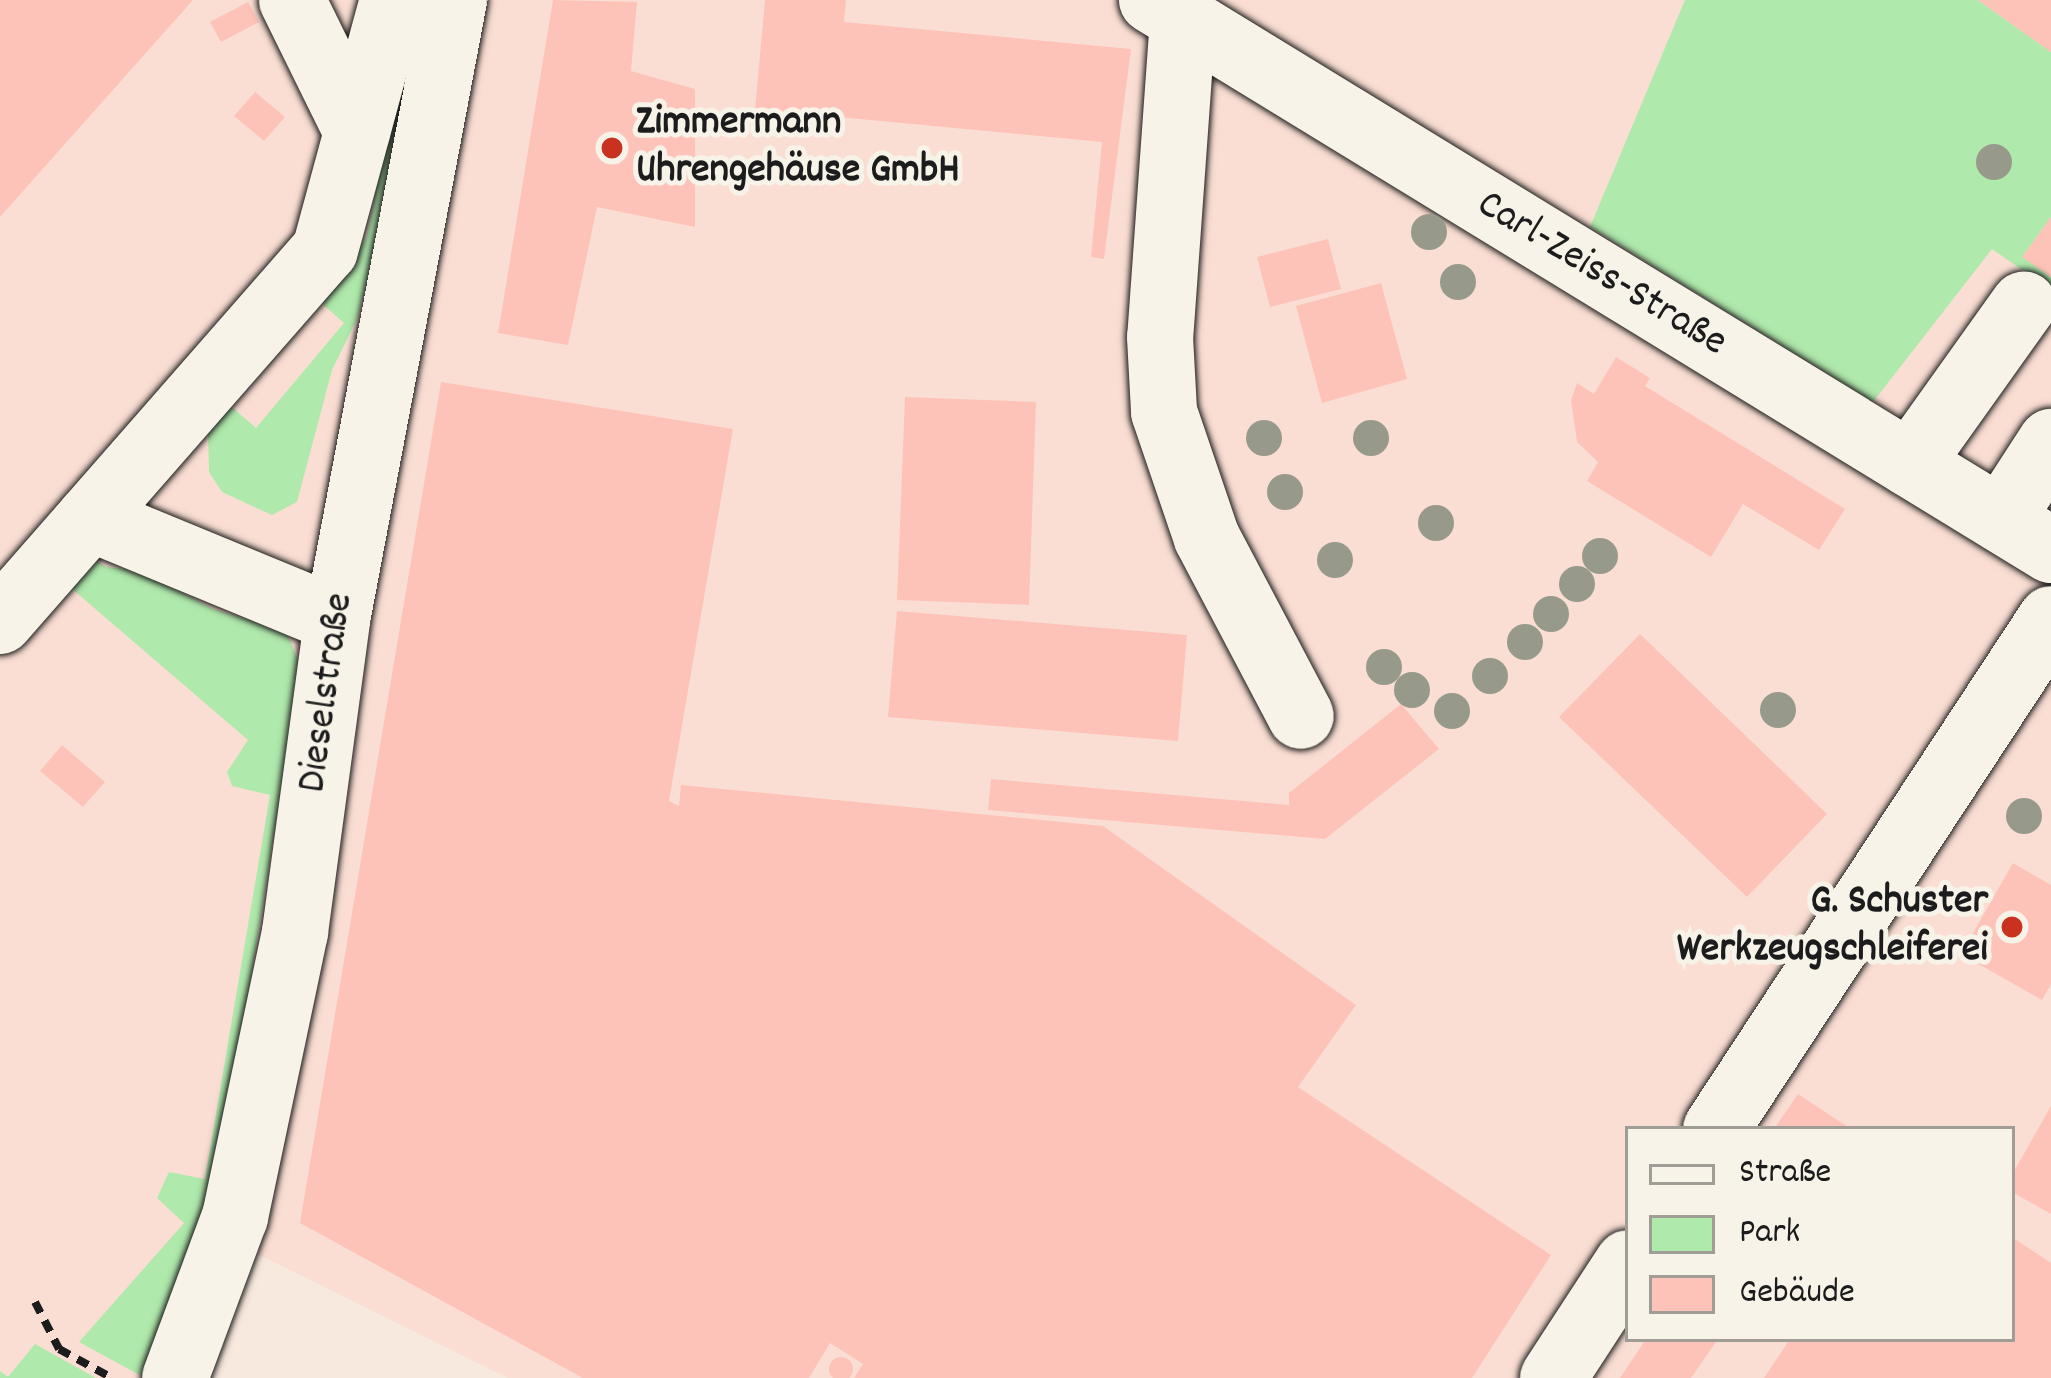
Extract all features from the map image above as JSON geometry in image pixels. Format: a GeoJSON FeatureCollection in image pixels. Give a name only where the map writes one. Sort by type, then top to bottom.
{"type":"FeatureCollection","features":[{"type":"Feature","properties":{"kind":"street"},"geometry":{"type":"LineString","coordinates":[[292,0],[357,132]]}},
{"type":"Feature","properties":{"kind":"street"},"geometry":{"type":"LineString","coordinates":[[0,621],[325,250],[385,29],[348,0]]}},
{"type":"Feature","properties":{"kind":"street","name":"Dieselstraße"},"geometry":{"type":"LineString","coordinates":[[175,1378],[244,1182],[295,932],[337,620],[454,0]]}},
{"type":"Feature","properties":{"kind":"street"},"geometry":{"type":"LineString","coordinates":[[1167,10],[1160,337],[1164,412],[1207,538],[1301,716]]}},
{"type":"Feature","properties":{"kind":"street","name":"Carl-Zeiss-Straße"},"geometry":{"type":"LineString","coordinates":[[1167,10],[2026,534]]}},
{"type":"Feature","properties":{"kind":"street"},"geometry":{"type":"LineString","coordinates":[[1910,464],[2024,304]]}},
{"type":"Feature","properties":{"kind":"street"},"geometry":{"type":"LineString","coordinates":[[2026,534],[2051,442]]}},
{"type":"Feature","properties":{"kind":"street"},"geometry":{"type":"LineString","coordinates":[[90,518],[337,620]]}},
{"type":"Feature","properties":{"kind":"street"},"geometry":{"type":"LineString","coordinates":[[1718,1126],[2051,619]]}},
{"type":"Feature","properties":{"kind":"street"},"geometry":{"type":"LineString","coordinates":[[1553,1378],[1625,1268]]}},
{"type":"Feature","properties":{"kind":"path"},"geometry":{"type":"LineString","coordinates":[[35,1303],[59,1349],[112,1378]]}},
{"type":"Feature","properties":{"kind":"shaded area"},"geometry":{"type":"Polygon","coordinates":[[[0,0],[2051,0],[2051,1378],[508,1378],[235,1243],[179,1378],[0,1378],[0,0]]]}},
{"type":"Feature","properties":{"kind":"green space"},"geometry":{"type":"Polygon","coordinates":[[[413,0],[424,0],[357,319],[332,370],[297,502],[272,515],[222,492],[209,472],[208,431],[226,402],[256,428],[344,323],[319,301],[367,237],[413,0]]]}},
{"type":"Feature","properties":{"kind":"green space"},"geometry":{"type":"Polygon","coordinates":[[[1685,0],[1978,0],[2051,52],[2051,217],[2023,256],[2051,277],[2051,290],[1992,249],[1873,402],[1590,227],[1685,0]]]}},
{"type":"Feature","properties":{"kind":"green space"},"geometry":{"type":"Polygon","coordinates":[[[88,555],[106,567],[140,570],[213,609],[276,628],[288,636],[301,667],[218,1180],[145,1378],[79,1342],[184,1223],[157,1198],[169,1172],[205,1179],[270,795],[232,786],[227,772],[248,740],[71,588],[88,555]]]}},
{"type":"Feature","properties":{"kind":"green space"},"geometry":{"type":"Polygon","coordinates":[[[35,1344],[96,1378],[0,1378],[0,1371],[8,1377],[35,1344]]]}},
{"type":"Feature","properties":{"kind":"building"},"geometry":{"type":"Polygon","coordinates":[[[0,0],[193,0],[0,217],[0,0]]]}},
{"type":"Feature","properties":{"kind":"building","name":"Zimmermann Uhrengehäuse GmbH"},"geometry":{"type":"Polygon","coordinates":[[[553,0],[637,2],[631,71],[695,89],[695,227],[597,207],[568,345],[498,333],[553,0]]]}},
{"type":"Feature","properties":{"kind":"building"},"geometry":{"type":"Polygon","coordinates":[[[765,0],[846,0],[844,22],[1131,49],[1104,259],[1091,257],[1102,142],[755,109],[765,0]]]}},
{"type":"Feature","properties":{"kind":"building"},"geometry":{"type":"Polygon","coordinates":[[[1978,0],[2051,0],[2051,52],[1978,0]]]}},
{"type":"Feature","properties":{"kind":"building"},"geometry":{"type":"Polygon","coordinates":[[[248,2],[259,22],[221,42],[210,22],[248,2]]]}},
{"type":"Feature","properties":{"kind":"building"},"geometry":{"type":"Polygon","coordinates":[[[255,92],[285,117],[264,141],[234,116],[255,92]]]}},
{"type":"Feature","properties":{"kind":"building"},"geometry":{"type":"Polygon","coordinates":[[[2051,217],[2051,277],[2022,257],[2051,217]]]}},
{"type":"Feature","properties":{"kind":"building"},"geometry":{"type":"Polygon","coordinates":[[[1328,239],[1341,289],[1270,307],[1257,257],[1328,239]]]}},
{"type":"Feature","properties":{"kind":"building"},"geometry":{"type":"Polygon","coordinates":[[[1381,283],[1407,379],[1322,403],[1296,306],[1381,283]]]}},
{"type":"Feature","properties":{"kind":"building"},"geometry":{"type":"Polygon","coordinates":[[[1616,357],[1650,378],[1645,386],[1845,509],[1819,550],[1743,504],[1711,557],[1587,481],[1598,462],[1577,442],[1571,400],[1577,383],[1594,394],[1616,357]]]}},
{"type":"Feature","properties":{"kind":"building"},"geometry":{"type":"Polygon","coordinates":[[[441,382],[733,429],[669,801],[679,806],[681,785],[1103,826],[1356,1005],[1298,1087],[1551,1255],[1472,1378],[854,1378],[863,1364],[830,1343],[809,1378],[583,1378],[300,1223],[441,382]]]}},
{"type":"Feature","properties":{"kind":"building"},"geometry":{"type":"Polygon","coordinates":[[[905,397],[1036,402],[1029,605],[897,600],[905,397]]]}},
{"type":"Feature","properties":{"kind":"building"},"geometry":{"type":"Polygon","coordinates":[[[897,611],[1187,635],[1178,741],[888,717],[897,611]]]}},
{"type":"Feature","properties":{"kind":"building"},"geometry":{"type":"Polygon","coordinates":[[[1640,634],[1827,814],[1747,897],[1559,717],[1640,634]]]}},
{"type":"Feature","properties":{"kind":"building"},"geometry":{"type":"Polygon","coordinates":[[[1401,704],[1439,749],[1325,839],[988,810],[991,779],[1289,805],[1289,793],[1401,704]]]}},
{"type":"Feature","properties":{"kind":"building"},"geometry":{"type":"Polygon","coordinates":[[[62,745],[105,782],[83,807],[40,771],[62,745]]]}},
{"type":"Feature","properties":{"kind":"building"},"geometry":{"type":"Polygon","coordinates":[[[2013,863],[2051,885],[2051,984],[2042,1000],[1961,954],[2013,863]]]}},
{"type":"Feature","properties":{"kind":"building"},"geometry":{"type":"Polygon","coordinates":[[[1798,1094],[1846,1126],[1776,1126],[1798,1094]]]}},
{"type":"Feature","properties":{"kind":"building"},"geometry":{"type":"Polygon","coordinates":[[[2051,1106],[2051,1214],[2015,1194],[2015,1170],[2051,1106]]]}},
{"type":"Feature","properties":{"kind":"building"},"geometry":{"type":"Polygon","coordinates":[[[2015,1239],[2051,1263],[2051,1378],[1764,1378],[1788,1342],[2015,1342],[2015,1239]]]}},
{"type":"Feature","properties":{"kind":"building"},"geometry":{"type":"Polygon","coordinates":[[[1644,1342],[1716,1342],[1691,1378],[1620,1378],[1644,1342]]]}},
{"type":"Feature","properties":{"kind":"building"},"geometry":{"type":"Polygon","coordinates":[[[841,1357],[853,1369],[849,1377],[833,1377],[829,1369],[833,1361],[841,1357]]]}},
{"type":"Feature","properties":{"kind":"place","name":"Zimmermann Uhrengehäuse GmbH"},"geometry":{"type":"Point","coordinates":[612,148]}},
{"type":"Feature","properties":{"kind":"place","name":"G. Schuster Werkzeugschleiferei"},"geometry":{"type":"Point","coordinates":[2012,927]}}]}
